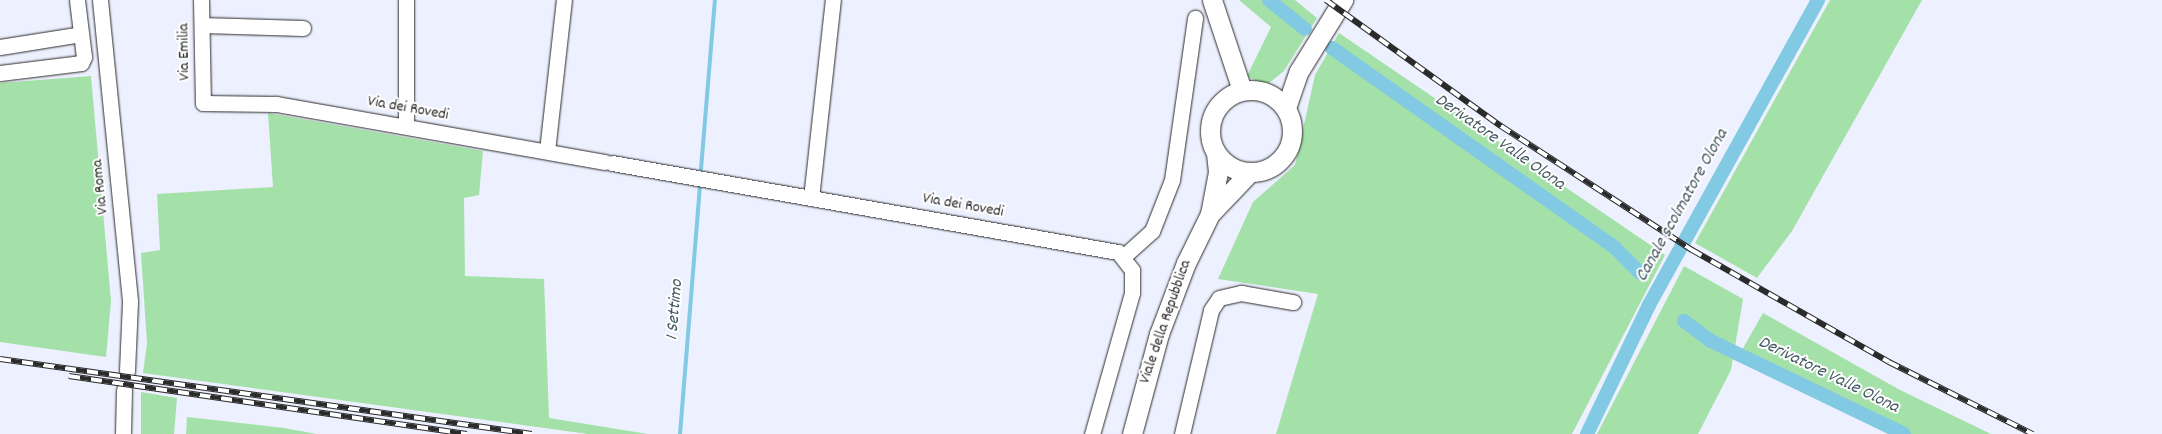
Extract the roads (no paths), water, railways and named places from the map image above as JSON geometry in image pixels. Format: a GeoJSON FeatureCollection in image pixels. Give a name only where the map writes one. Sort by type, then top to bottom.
{"type":"FeatureCollection","features":[{"type":"Feature","properties":{"kind":"street"},"geometry":{"type":"LineString","coordinates":[[0,73],[81,63],[81,34],[77,0]]}},
{"type":"Feature","properties":{"kind":"street","name":"Via Roma"},"geometry":{"type":"LineString","coordinates":[[100,0],[130,302],[127,371]]}},
{"type":"Feature","properties":{"kind":"street","name":"Via Emilia"},"geometry":{"type":"LineString","coordinates":[[201,0],[203,103]]}},
{"type":"Feature","properties":{"kind":"street"},"geometry":{"type":"LineString","coordinates":[[406,0],[406,126]]}},
{"type":"Feature","properties":{"kind":"street"},"geometry":{"type":"LineString","coordinates":[[547,151],[564,0]]}},
{"type":"Feature","properties":{"kind":"street"},"geometry":{"type":"LineString","coordinates":[[812,198],[833,0]]}},
{"type":"Feature","properties":{"kind":"street"},"geometry":{"type":"LineString","coordinates":[[1212,0],[1242,90]]}},
{"type":"Feature","properties":{"kind":"street"},"geometry":{"type":"LineString","coordinates":[[1286,108],[1299,71],[1343,0]]}},
{"type":"Feature","properties":{"kind":"street"},"geometry":{"type":"LineString","coordinates":[[1092,434],[1132,293],[1132,270],[1123,257],[1152,231],[1172,180],[1195,18]]}},
{"type":"Feature","properties":{"kind":"street"},"geometry":{"type":"LineString","coordinates":[[202,26],[303,28]]}},
{"type":"Feature","properties":{"kind":"street"},"geometry":{"type":"LineString","coordinates":[[0,47],[76,37],[81,34]]}},
{"type":"Feature","properties":{"kind":"street"},"geometry":{"type":"LineString","coordinates":[[1234,68],[1221,102],[1211,120],[1210,134],[1216,153],[1231,167],[1250,172],[1271,167],[1290,147],[1292,120],[1286,108],[1264,91]]}},
{"type":"Feature","properties":{"kind":"street"},"geometry":{"type":"LineString","coordinates":[[1221,102],[1242,90],[1264,91],[1299,71]]}},
{"type":"Feature","properties":{"kind":"street","name":"Via dei Rovedi"},"geometry":{"type":"LineString","coordinates":[[203,103],[276,104],[1108,248],[1123,257]]}},
{"type":"Feature","properties":{"kind":"street","name":"Viale della Repubblica"},"geometry":{"type":"LineString","coordinates":[[1132,434],[1161,327],[1210,214],[1218,172],[1216,153]]}},
{"type":"Feature","properties":{"kind":"street","name":"Viale della Repubblica"},"geometry":{"type":"LineString","coordinates":[[1210,214],[1250,172]]}},
{"type":"Feature","properties":{"kind":"street"},"geometry":{"type":"LineString","coordinates":[[1182,434],[1211,310],[1219,298],[1241,293],[1293,302]]}},
{"type":"Feature","properties":{"kind":"street"},"geometry":{"type":"LineString","coordinates":[[123,434],[124,390]]}},
{"type":"Feature","properties":{"kind":"waterway","name":"1 Settimo"},"geometry":{"type":"LineString","coordinates":[[701,169],[715,0]]}},
{"type":"Feature","properties":{"kind":"waterway","name":"Derivatore Valle Olona"},"geometry":{"type":"LineString","coordinates":[[1269,0],[1305,29]]}},
{"type":"Feature","properties":{"kind":"waterway","name":"Canale scolmatore Olona"},"geometry":{"type":"LineString","coordinates":[[1587,434],[1649,305],[1818,0]]}},
{"type":"Feature","properties":{"kind":"waterway","name":"Derivatore Valle Olona"},"geometry":{"type":"LineString","coordinates":[[1332,48],[1615,248],[1640,273]]}},
{"type":"Feature","properties":{"kind":"waterway","name":"1 Settimo"},"geometry":{"type":"LineString","coordinates":[[680,434],[700,188]]}},
{"type":"Feature","properties":{"kind":"waterway","name":"Derivatore Valle Olona"},"geometry":{"type":"LineString","coordinates":[[1684,321],[1711,341],[1904,434]]}},
{"type":"Feature","properties":{"kind":"railway"},"geometry":{"type":"LineString","coordinates":[[1326,0],[1501,126],[1692,250],[1889,362],[2033,434]]}},
{"type":"Feature","properties":{"kind":"railway"},"geometry":{"type":"LineString","coordinates":[[0,359],[532,434]]}},
{"type":"Feature","properties":{"kind":"railway"},"geometry":{"type":"LineString","coordinates":[[69,376],[467,434]]}}]}
